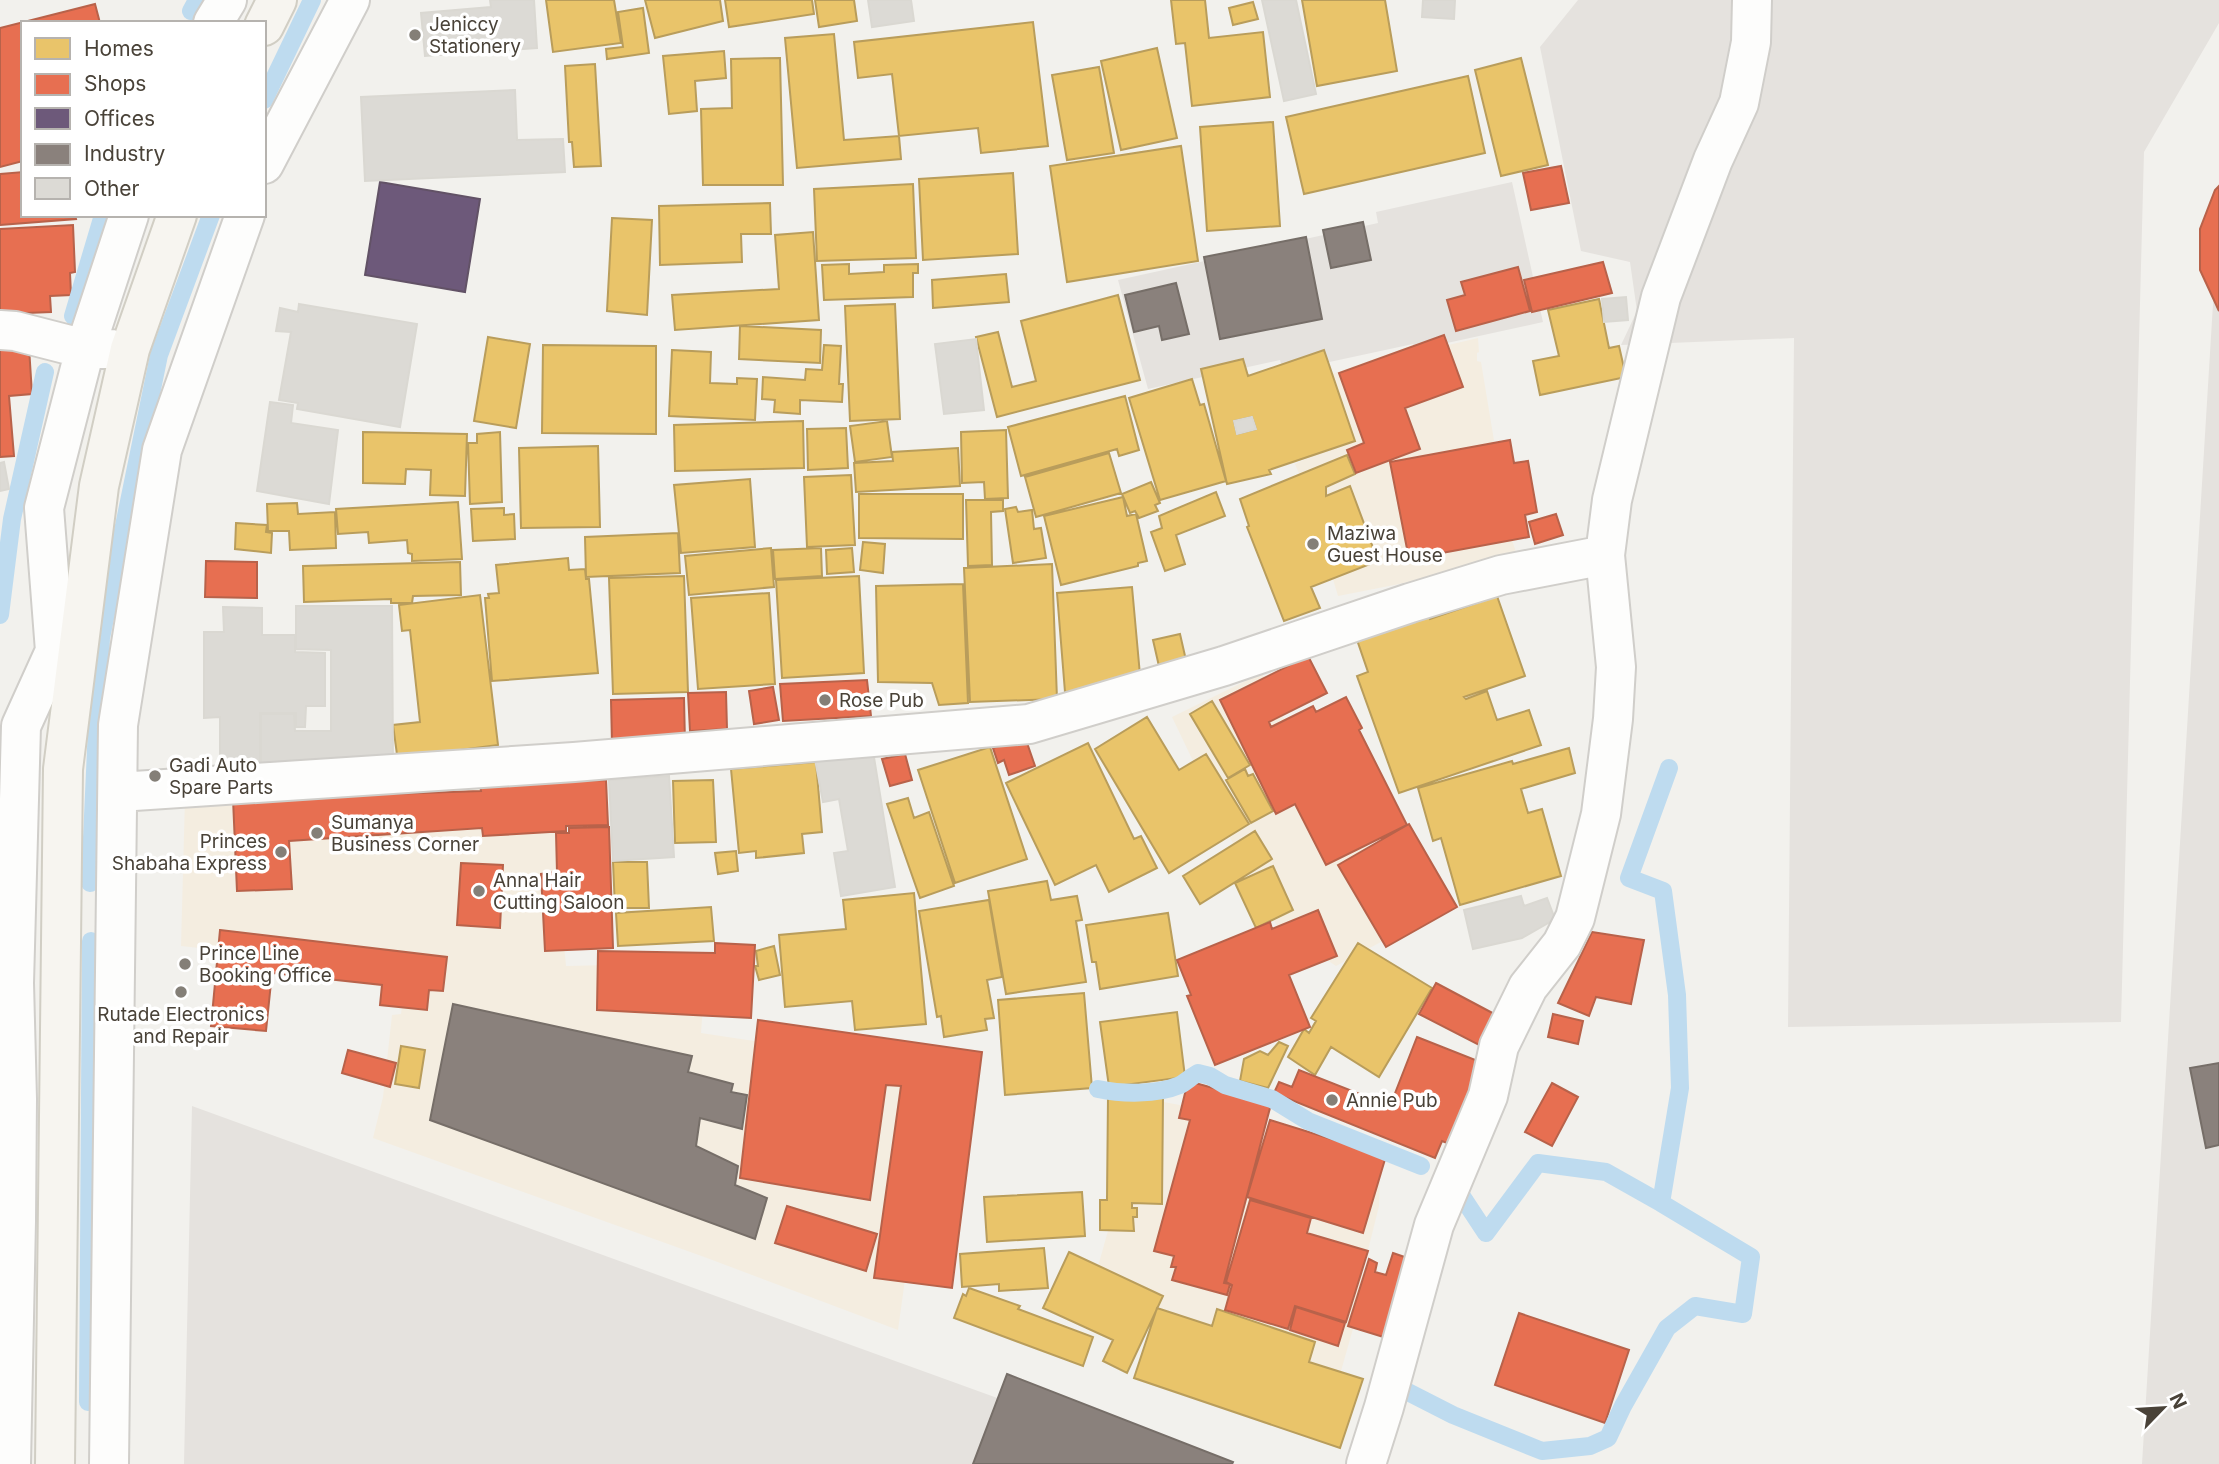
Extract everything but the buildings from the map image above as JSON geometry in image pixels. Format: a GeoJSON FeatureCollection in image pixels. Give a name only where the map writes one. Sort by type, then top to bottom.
{"type":"FeatureCollection","features":[{"type":"Feature","properties":{"kind":"main road"},"geometry":{"type":"LineString","coordinates":[[266,22],[277,0]]}},
{"type":"Feature","properties":{"kind":"main road"},"geometry":{"type":"LineString","coordinates":[[55,1464],[63,769],[99,486],[130,349],[176,217]]}},
{"type":"Feature","properties":{"kind":"street"},"geometry":{"type":"LineString","coordinates":[[214,21],[226,0]]}},
{"type":"Feature","properties":{"kind":"street"},"geometry":{"type":"LineString","coordinates":[[266,160],[350,0]]}},
{"type":"Feature","properties":{"kind":"street"},"geometry":{"type":"LineString","coordinates":[[1366,1464],[1434,1225],[1488,1096],[1499,1046],[1528,987],[1562,944],[1575,918],[1601,814],[1613,719],[1616,667],[1605,555],[1612,500],[1661,297],[1713,160],[1739,103],[1751,42],[1752,0]]}},
{"type":"Feature","properties":{"kind":"street"},"geometry":{"type":"LineString","coordinates":[[11,1464],[17,1099],[14,983],[21,726],[55,651],[44,508],[85,349],[128,217]]}},
{"type":"Feature","properties":{"kind":"street"},"geometry":{"type":"LineString","coordinates":[[109,1464],[118,725],[162,450],[244,217]]}},
{"type":"Feature","properties":{"kind":"street"},"geometry":{"type":"LineString","coordinates":[[0,330],[15,331],[85,349],[130,349]]}},
{"type":"Feature","properties":{"kind":"street"},"geometry":{"type":"LineString","coordinates":[[119,792],[575,762],[1029,724],[1224,666],[1501,575],[1605,555]]}},
{"type":"Feature","properties":{"kind":"shaded area"},"geometry":{"type":"Polygon","coordinates":[[[1578,0],[2219,0],[2219,23],[2144,152],[2121,1022],[1788,1027],[1794,338],[1621,345],[1637,311],[1630,262],[1581,251],[1540,47],[1578,0]]]}},
{"type":"Feature","properties":{"kind":"shaded area"},"geometry":{"type":"Polygon","coordinates":[[[1512,182],[1543,322],[1415,350],[1413,344],[1283,372],[1280,360],[1148,389],[1118,280],[1378,223],[1376,212],[1512,182]]]}},
{"type":"Feature","properties":{"kind":"shaded area"},"geometry":{"type":"Polygon","coordinates":[[[2219,206],[2219,1464],[2142,1464],[2219,206]]]}},
{"type":"Feature","properties":{"kind":"shaded area"},"geometry":{"type":"Polygon","coordinates":[[[1478,338],[1477,361],[1481,362],[1509,531],[1517,555],[1486,567],[1338,596],[1308,495],[1295,464],[1312,456],[1288,390],[1410,346],[1419,352],[1478,338]]]}},
{"type":"Feature","properties":{"kind":"shaded area"},"geometry":{"type":"Polygon","coordinates":[[[1262,673],[1284,719],[1300,713],[1409,927],[1336,966],[1277,926],[1227,832],[1172,717],[1262,673]]]}},
{"type":"Feature","properties":{"kind":"shaded area","name":"Sumanya Business Corner"},"geometry":{"type":"Polygon","coordinates":[[[562,772],[562,924],[566,966],[701,963],[704,992],[701,1033],[826,1052],[932,1085],[898,1330],[373,1138],[383,1097],[392,1015],[401,1014],[405,984],[397,970],[181,946],[185,798],[562,772]]]}},
{"type":"Feature","properties":{"kind":"shaded area"},"geometry":{"type":"Polygon","coordinates":[[[1136,1097],[1202,1109],[1248,1133],[1328,1163],[1380,1176],[1379,1206],[1362,1274],[1368,1276],[1341,1371],[1336,1378],[1172,1318],[1173,1312],[1092,1288],[1111,1220],[1136,1097]]]}},
{"type":"Feature","properties":{"kind":"shaded area"},"geometry":{"type":"Polygon","coordinates":[[[192,1106],[1179,1464],[184,1464],[192,1106]]]}},
{"type":"Feature","properties":{"kind":"waterway"},"geometry":{"type":"LineString","coordinates":[[191,11],[197,0]]}},
{"type":"Feature","properties":{"kind":"waterway"},"geometry":{"type":"LineString","coordinates":[[266,96],[312,0]]}},
{"type":"Feature","properties":{"kind":"waterway"},"geometry":{"type":"LineString","coordinates":[[73,316],[102,217]]}},
{"type":"Feature","properties":{"kind":"waterway"},"geometry":{"type":"LineString","coordinates":[[90,883],[101,638],[159,355],[210,217]]}},
{"type":"Feature","properties":{"kind":"waterway"},"geometry":{"type":"LineString","coordinates":[[0,615],[12,519],[45,372]]}},
{"type":"Feature","properties":{"kind":"waterway"},"geometry":{"type":"LineString","coordinates":[[1459,1192],[1486,1233],[1538,1163],[1606,1172],[1661,1203],[1680,1088],[1677,995],[1663,891],[1629,878],[1669,768]]}},
{"type":"Feature","properties":{"kind":"waterway"},"geometry":{"type":"LineString","coordinates":[[88,1402],[91,941]]}},
{"type":"Feature","properties":{"kind":"waterway"},"geometry":{"type":"LineString","coordinates":[[1098,1089],[1128,1093],[1160,1091],[1180,1085],[1198,1073],[1210,1076],[1225,1085],[1272,1099],[1308,1121],[1421,1166]]}},
{"type":"Feature","properties":{"kind":"waterway"},"geometry":{"type":"LineString","coordinates":[[1404,1390],[1453,1415],[1542,1451],[1590,1446],[1608,1438],[1667,1328],[1695,1306],[1743,1314],[1751,1257],[1661,1203]]}},
{"type":"Feature","properties":{"kind":"place","name":"Jeniccy Stationery"},"geometry":{"type":"Point","coordinates":[415,35]}},
{"type":"Feature","properties":{"kind":"place","name":"Maziwa Guest House"},"geometry":{"type":"Point","coordinates":[1313,544]}},
{"type":"Feature","properties":{"kind":"place","name":"Rose Pub"},"geometry":{"type":"Point","coordinates":[825,700]}},
{"type":"Feature","properties":{"kind":"place","name":"Gadi Auto Spare Parts"},"geometry":{"type":"Point","coordinates":[155,776]}},
{"type":"Feature","properties":{"kind":"place","name":"Sumanya Business Corner"},"geometry":{"type":"Point","coordinates":[317,833]}},
{"type":"Feature","properties":{"kind":"place","name":"Princes Shabaha Express"},"geometry":{"type":"Point","coordinates":[281,852]}},
{"type":"Feature","properties":{"kind":"place","name":"Anna Hair Cutting Saloon"},"geometry":{"type":"Point","coordinates":[479,891]}},
{"type":"Feature","properties":{"kind":"place","name":"Prince Line Booking Office"},"geometry":{"type":"Point","coordinates":[185,964]}},
{"type":"Feature","properties":{"kind":"place","name":"Rutade Electronics and Repair"},"geometry":{"type":"Point","coordinates":[181,992]}},
{"type":"Feature","properties":{"kind":"place","name":"Annie Pub"},"geometry":{"type":"Point","coordinates":[1332,1100]}}]}
